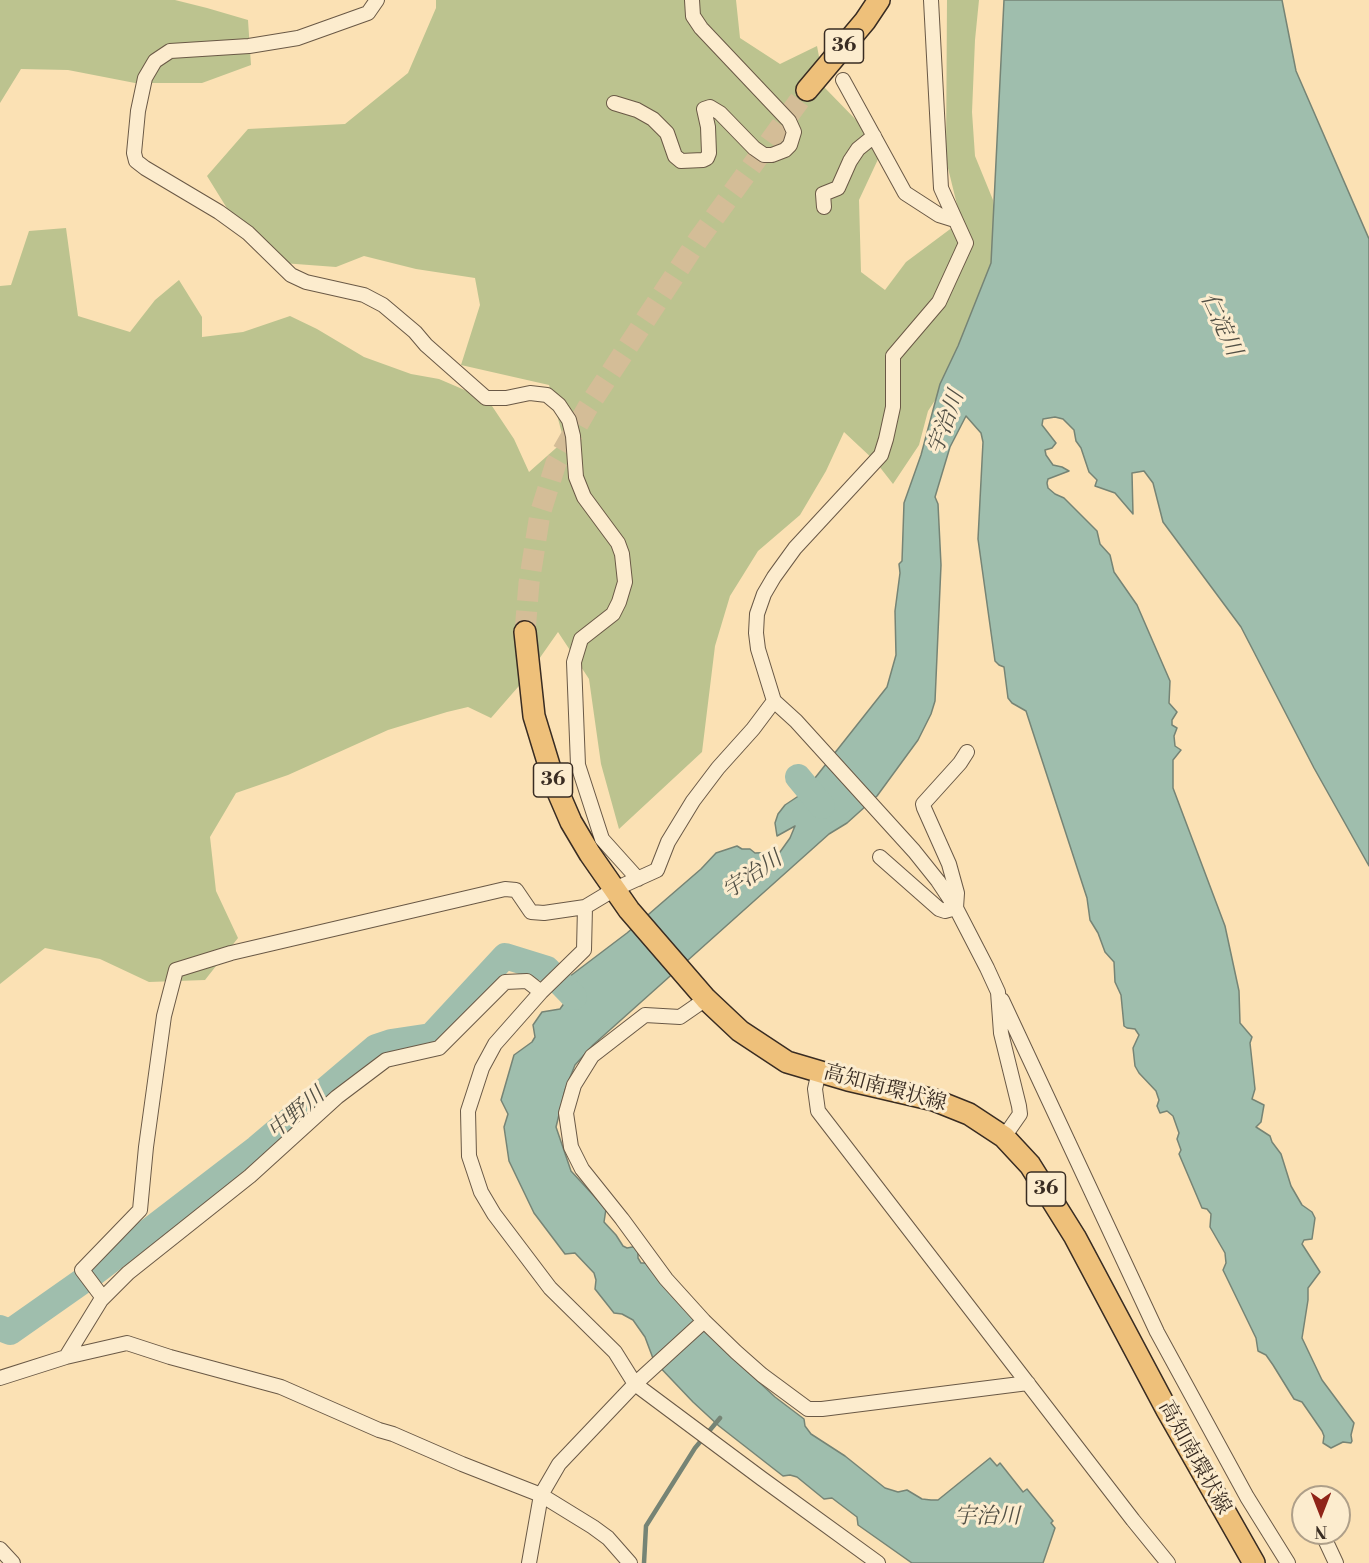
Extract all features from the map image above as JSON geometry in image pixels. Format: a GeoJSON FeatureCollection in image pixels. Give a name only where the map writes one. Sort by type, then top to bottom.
{"type":"FeatureCollection","features":[{"type":"Feature","properties":{"kind":"main road","name":"36"},"geometry":{"type":"LineString","coordinates":[[807,90],[866,21],[879,0]]}},
{"type":"Feature","properties":{"kind":"main road","name":"高知南環状線"},"geometry":{"type":"LineString","coordinates":[[525,632],[534,716],[555,785],[571,822],[629,910],[706,999],[740,1031],[787,1062],[848,1080],[934,1100],[969,1114],[1004,1137],[1030,1165],[1075,1237],[1167,1410],[1254,1563]]}},
{"type":"Feature","properties":{"kind":"street"},"geometry":{"type":"LineString","coordinates":[[377,0],[368,13],[298,38],[249,46],[170,51],[155,61],[145,78],[140,100],[134,153],[136,161],[219,212],[248,233],[291,275],[306,282],[364,295],[383,304],[486,398],[506,398],[530,393],[547,395],[559,405],[569,420],[573,436],[576,477],[584,497],[618,543],[622,554],[625,582],[613,614],[581,639],[574,662],[578,765],[602,839],[638,879]]}},
{"type":"Feature","properties":{"kind":"street"},"geometry":{"type":"LineString","coordinates":[[614,103],[638,110],[653,119],[667,133],[675,156],[681,161],[707,158],[709,153],[708,127],[704,109],[710,107],[720,113],[754,148],[764,155],[772,155],[785,150],[790,145],[794,132],[789,121],[701,28],[693,16],[692,0]]}},
{"type":"Feature","properties":{"kind":"street"},"geometry":{"type":"LineString","coordinates":[[931,0],[941,188],[966,243],[939,302],[894,356],[893,407],[881,455],[795,548],[774,577],[764,594],[757,614],[758,649],[774,701],[796,721],[914,851],[956,908],[998,992],[1156,1332],[1247,1497],[1288,1563]]}},
{"type":"Feature","properties":{"kind":"street"},"geometry":{"type":"LineString","coordinates":[[843,80],[905,193],[939,215],[955,220]]}},
{"type":"Feature","properties":{"kind":"street"},"geometry":{"type":"LineString","coordinates":[[824,207],[823,194],[838,188],[850,161],[873,136]]}},
{"type":"Feature","properties":{"kind":"street"},"geometry":{"type":"LineString","coordinates":[[103,1298],[82,1270],[140,1210],[164,1016],[176,970],[231,953],[505,889],[516,890],[531,912],[544,913],[585,907],[615,889],[657,870],[668,842],[693,801],[774,701]]}},
{"type":"Feature","properties":{"kind":"street"},"geometry":{"type":"LineString","coordinates":[[956,908],[957,893],[949,864],[923,804],[967,752]]}},
{"type":"Feature","properties":{"kind":"street"},"geometry":{"type":"LineString","coordinates":[[880,857],[939,909],[945,911],[956,908]]}},
{"type":"Feature","properties":{"kind":"street"},"geometry":{"type":"LineString","coordinates":[[585,907],[584,950],[541,992],[495,1044],[482,1068],[468,1111],[469,1156],[481,1192],[494,1214],[550,1288],[615,1352],[637,1382],[695,1430],[878,1563]]}},
{"type":"Feature","properties":{"kind":"street"},"geometry":{"type":"LineString","coordinates":[[66,1357],[103,1298],[128,1273],[250,1176],[337,1097],[386,1060],[440,1048],[504,982],[527,981],[541,992]]}},
{"type":"Feature","properties":{"kind":"street"},"geometry":{"type":"LineString","coordinates":[[998,992],[1001,1033],[1020,1114],[1004,1137]]}},
{"type":"Feature","properties":{"kind":"street"},"geometry":{"type":"LineString","coordinates":[[706,999],[680,1017],[645,1015],[592,1056],[574,1085],[566,1113],[571,1148],[582,1169],[702,1323],[762,1375],[808,1409],[1028,1383]]}},
{"type":"Feature","properties":{"kind":"street"},"geometry":{"type":"LineString","coordinates":[[819,1071],[815,1089],[818,1111],[1168,1563]]}},
{"type":"Feature","properties":{"kind":"street"},"geometry":{"type":"LineString","coordinates":[[529,1563],[541,1496],[559,1464],[637,1382],[702,1323]]}},
{"type":"Feature","properties":{"kind":"street"},"geometry":{"type":"LineString","coordinates":[[0,1378],[66,1357],[127,1343],[247,1377],[281,1387],[541,1496],[608,1538],[630,1563]]}},
{"type":"Feature","properties":{"kind":"street"},"geometry":{"type":"LineString","coordinates":[[1328,1545],[1336,1563]]}},
{"type":"Feature","properties":{"kind":"street"},"geometry":{"type":"LineString","coordinates":[[0,1549],[13,1563]]}},
{"type":"Feature","properties":{"kind":"green space"},"geometry":{"type":"Polygon","coordinates":[[[0,0],[175,0],[207,8],[248,20],[251,65],[202,83],[135,83],[68,70],[21,69],[0,103],[0,0]]]}},
{"type":"Feature","properties":{"kind":"green space"},"geometry":{"type":"Polygon","coordinates":[[[436,0],[736,0],[740,38],[780,64],[817,46],[825,88],[862,126],[880,155],[859,200],[861,272],[885,290],[906,262],[961,221],[946,160],[947,0],[979,0],[972,112],[975,156],[993,200],[997,246],[993,287],[951,376],[928,411],[919,445],[893,484],[875,461],[844,432],[826,471],[800,515],[758,551],[730,596],[715,646],[702,752],[619,829],[601,764],[589,679],[558,632],[525,679],[491,718],[468,707],[447,712],[388,730],[288,775],[236,793],[210,837],[216,891],[238,938],[205,980],[149,982],[100,959],[45,948],[0,984],[0,286],[11,285],[29,231],[66,228],[78,316],[130,332],[155,300],[179,280],[202,317],[202,337],[243,332],[290,316],[364,357],[411,374],[439,379],[488,400],[514,439],[529,472],[564,441],[549,385],[461,365],[480,305],[475,278],[416,269],[364,256],[336,267],[269,262],[233,218],[207,176],[248,129],[345,124],[408,73],[436,8],[436,0]]]}},
{"type":"Feature","properties":{"kind":"water"},"geometry":{"type":"Polygon","coordinates":[[[1004,0],[1282,0],[1296,71],[1369,239],[1369,866],[1314,768],[1241,627],[1163,522],[1153,483],[1144,471],[1132,473],[1133,514],[1115,493],[1095,486],[1097,480],[1089,472],[1081,448],[1076,441],[1074,430],[1063,419],[1055,417],[1043,419],[1042,425],[1056,443],[1052,448],[1045,450],[1046,455],[1053,465],[1069,471],[1048,479],[1048,488],[1064,498],[1097,531],[1100,544],[1110,555],[1114,572],[1137,605],[1170,681],[1169,703],[1177,712],[1172,720],[1172,725],[1177,728],[1174,736],[1175,746],[1181,750],[1173,760],[1173,788],[1225,926],[1239,991],[1240,1023],[1252,1037],[1250,1043],[1255,1089],[1252,1099],[1264,1105],[1261,1122],[1256,1127],[1270,1136],[1281,1154],[1291,1186],[1302,1205],[1312,1212],[1315,1218],[1312,1239],[1304,1240],[1302,1244],[1320,1272],[1308,1288],[1302,1338],[1322,1380],[1354,1423],[1351,1443],[1343,1442],[1331,1448],[1323,1443],[1322,1431],[1302,1402],[1294,1399],[1266,1355],[1258,1351],[1256,1338],[1223,1270],[1226,1263],[1225,1253],[1210,1227],[1211,1214],[1207,1209],[1202,1208],[1179,1154],[1181,1150],[1177,1139],[1179,1133],[1173,1116],[1167,1111],[1160,1113],[1156,1091],[1135,1066],[1133,1048],[1139,1035],[1135,1029],[1124,1026],[1121,995],[1115,982],[1114,962],[1105,952],[1090,920],[1087,898],[1026,711],[1008,698],[1004,667],[995,661],[978,539],[983,442],[981,433],[966,416],[950,447],[935,497],[938,504],[941,565],[935,701],[918,740],[877,796],[847,823],[829,834],[593,1045],[575,1065],[565,1090],[556,1127],[571,1171],[606,1209],[604,1222],[623,1246],[627,1248],[638,1246],[638,1258],[641,1263],[647,1263],[732,1357],[775,1397],[804,1419],[805,1426],[811,1434],[845,1456],[885,1488],[898,1492],[907,1490],[922,1499],[938,1500],[990,1458],[997,1466],[1000,1463],[1023,1492],[1027,1489],[1053,1521],[1051,1523],[1055,1528],[1043,1563],[912,1563],[858,1525],[857,1517],[832,1498],[824,1499],[797,1477],[783,1476],[719,1426],[654,1361],[645,1337],[633,1320],[622,1314],[614,1313],[595,1289],[594,1273],[575,1253],[565,1254],[534,1213],[509,1161],[504,1127],[508,1114],[501,1100],[514,1055],[532,1042],[535,1037],[533,1025],[542,1012],[560,1009],[565,1002],[557,986],[627,933],[701,869],[716,853],[737,846],[750,849],[755,853],[780,852],[795,826],[777,836],[775,823],[778,814],[811,783],[887,687],[896,655],[895,611],[899,564],[902,561],[904,503],[921,455],[940,384],[958,346],[991,263],[1004,0]]]}},
{"type":"Feature","properties":{"kind":"waterway"},"geometry":{"type":"LineString","coordinates":[[798,777],[822,806]]}},
{"type":"Feature","properties":{"kind":"waterway","name":"中野川"},"geometry":{"type":"LineString","coordinates":[[0,1328],[10,1332],[94,1273],[257,1148],[376,1047],[391,1042],[431,1036],[505,956],[547,969],[574,997]]}},
{"type":"Feature","properties":{"kind":"waterway"},"geometry":{"type":"LineString","coordinates":[[644,1563],[646,1526],[695,1448],[720,1418]]}},
{"type":"Feature","properties":{"kind":"tunnel"},"geometry":{"type":"LineString","coordinates":[[525,632],[529,583],[540,514],[556,463],[588,407],[698,240],[807,90]]}},
{"type":"Feature","properties":{"kind":"water label","name":"仁淀川"},"geometry":{"type":"Point","coordinates":[1220,325]}},
{"type":"Feature","properties":{"kind":"water label","name":"宇治川"},"geometry":{"type":"Point","coordinates":[947,423]}},
{"type":"Feature","properties":{"kind":"water label","name":"宇治川"},"geometry":{"type":"Point","coordinates":[753,876]}},
{"type":"Feature","properties":{"kind":"water label","name":"宇治川"},"geometry":{"type":"Point","coordinates":[987,1518]}}]}
